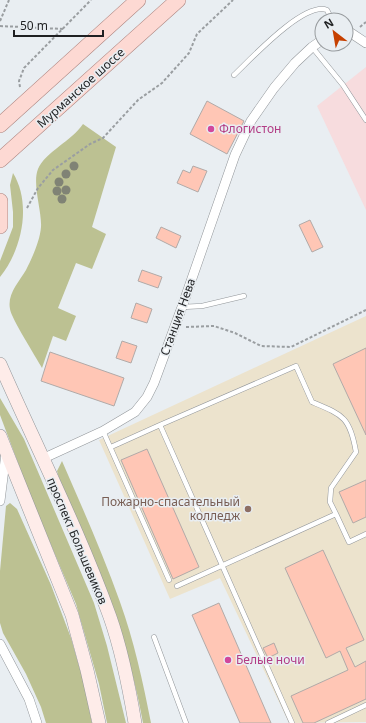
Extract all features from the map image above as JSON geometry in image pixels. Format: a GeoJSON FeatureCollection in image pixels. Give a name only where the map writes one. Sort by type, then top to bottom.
{"type":"FeatureCollection","features":[{"type":"Feature","properties":{"kind":"main road"},"geometry":{"type":"LineString","coordinates":[[0,125],[138,0]]}},
{"type":"Feature","properties":{"kind":"main road","name":"Мурманское шоссе"},"geometry":{"type":"LineString","coordinates":[[0,160],[178,0]]}},
{"type":"Feature","properties":{"kind":"main road"},"geometry":{"type":"LineString","coordinates":[[0,201],[0,226]]}},
{"type":"Feature","properties":{"kind":"main road","name":"проспект Большевиков"},"geometry":{"type":"LineString","coordinates":[[0,364],[84,551],[110,618],[129,683],[135,723]]}},
{"type":"Feature","properties":{"kind":"main road"},"geometry":{"type":"LineString","coordinates":[[0,436],[72,615],[87,670],[99,723]]}},
{"type":"Feature","properties":{"kind":"street"},"geometry":{"type":"LineString","coordinates":[[354,35],[366,43]]}},
{"type":"Feature","properties":{"kind":"street","name":"Станция Нева"},"geometry":{"type":"LineString","coordinates":[[42,459],[103,431],[135,412],[147,397],[182,307],[235,155],[252,120],[274,88],[312,47]]}},
{"type":"Feature","properties":{"kind":"street"},"geometry":{"type":"LineString","coordinates":[[0,501],[6,450]]}},
{"type":"Feature","properties":{"kind":"street"},"geometry":{"type":"LineString","coordinates":[[0,644],[29,699],[37,723]]}},
{"type":"Feature","properties":{"kind":"lane"},"geometry":{"type":"LineString","coordinates":[[234,75],[288,25],[306,12],[321,8],[327,10],[328,12]]}},
{"type":"Feature","properties":{"kind":"lane"},"geometry":{"type":"LineString","coordinates":[[312,47],[343,85],[366,120]]}},
{"type":"Feature","properties":{"kind":"lane"},"geometry":{"type":"LineString","coordinates":[[182,307],[202,306],[244,296]]}},
{"type":"Feature","properties":{"kind":"lane"},"geometry":{"type":"LineString","coordinates":[[110,447],[296,366],[312,402],[340,413],[352,431],[356,452],[331,488],[330,502],[349,542],[366,534]]}},
{"type":"Feature","properties":{"kind":"lane"},"geometry":{"type":"LineString","coordinates":[[160,424],[292,723]]}},
{"type":"Feature","properties":{"kind":"lane"},"geometry":{"type":"LineString","coordinates":[[103,431],[169,580]]}},
{"type":"Feature","properties":{"kind":"lane"},"geometry":{"type":"LineString","coordinates":[[176,586],[336,514]]}},
{"type":"Feature","properties":{"kind":"lane"},"geometry":{"type":"LineString","coordinates":[[154,637],[186,723]]}},
{"type":"Feature","properties":{"kind":"lane"},"geometry":{"type":"LineString","coordinates":[[328,723],[366,706]]}},
{"type":"Feature","properties":{"kind":"path"},"geometry":{"type":"LineString","coordinates":[[0,21],[9,0]]}},
{"type":"Feature","properties":{"kind":"path"},"geometry":{"type":"LineString","coordinates":[[20,87],[19,81],[24,68],[91,0]]}},
{"type":"Feature","properties":{"kind":"path"},"geometry":{"type":"LineString","coordinates":[[27,208],[38,188],[53,170],[90,144],[103,138],[138,100],[162,83],[189,53],[197,34],[233,0]]}},
{"type":"Feature","properties":{"kind":"path"},"geometry":{"type":"LineString","coordinates":[[0,26],[62,29]]}},
{"type":"Feature","properties":{"kind":"path"},"geometry":{"type":"LineString","coordinates":[[174,328],[214,326],[235,333],[261,346],[291,348],[366,310]]}},
{"type":"Feature","properties":{"kind":"shaded area"},"geometry":{"type":"Polygon","coordinates":[[[366,67],[366,210],[317,106],[366,67]]]}},
{"type":"Feature","properties":{"kind":"shaded area","name":"Пожарно-спасательный колледж"},"geometry":{"type":"Polygon","coordinates":[[[366,316],[366,722],[289,723],[220,578],[170,599],[99,440],[366,316]]]}},
{"type":"Feature","properties":{"kind":"green space"},"geometry":{"type":"Polygon","coordinates":[[[83,124],[116,147],[92,227],[106,234],[92,269],[76,263],[58,308],[76,316],[66,341],[53,336],[42,368],[11,314],[10,298],[14,288],[31,260],[40,232],[41,221],[36,182],[38,169],[46,157],[72,136],[83,124]]]}},
{"type":"Feature","properties":{"kind":"green space"},"geometry":{"type":"Polygon","coordinates":[[[13,173],[19,185],[22,199],[22,226],[14,254],[0,277],[0,261],[13,227],[10,185],[13,173]]]}},
{"type":"Feature","properties":{"kind":"green space"},"geometry":{"type":"Polygon","coordinates":[[[0,398],[24,439],[94,603],[107,646],[126,723],[107,723],[99,684],[76,604],[32,500],[0,415],[0,398]]]}},
{"type":"Feature","properties":{"kind":"green space"},"geometry":{"type":"Polygon","coordinates":[[[62,461],[99,548],[125,617],[138,662],[151,723],[143,723],[129,660],[109,598],[59,478],[57,471],[62,461]]]}},
{"type":"Feature","properties":{"kind":"green space"},"geometry":{"type":"Polygon","coordinates":[[[10,503],[17,509],[51,585],[71,638],[83,680],[92,723],[46,723],[41,707],[26,674],[3,633],[0,623],[0,571],[6,506],[10,503]]]}},
{"type":"Feature","properties":{"kind":"building"},"geometry":{"type":"Polygon","coordinates":[[[207,101],[244,121],[227,154],[190,134],[207,101]]]}},
{"type":"Feature","properties":{"kind":"building"},"geometry":{"type":"Polygon","coordinates":[[[193,166],[207,171],[198,192],[177,183],[183,170],[190,173],[193,166]]]}},
{"type":"Feature","properties":{"kind":"building"},"geometry":{"type":"Polygon","coordinates":[[[310,220],[323,247],[312,252],[299,225],[310,220]]]}},
{"type":"Feature","properties":{"kind":"building"},"geometry":{"type":"Polygon","coordinates":[[[161,227],[181,236],[176,248],[156,238],[161,227]]]}},
{"type":"Feature","properties":{"kind":"building"},"geometry":{"type":"Polygon","coordinates":[[[142,270],[162,277],[158,288],[138,281],[142,270]]]}},
{"type":"Feature","properties":{"kind":"building"},"geometry":{"type":"Polygon","coordinates":[[[136,303],[152,309],[147,323],[131,318],[136,303]]]}},
{"type":"Feature","properties":{"kind":"building"},"geometry":{"type":"Polygon","coordinates":[[[122,341],[137,346],[131,363],[116,358],[122,341]]]}},
{"type":"Feature","properties":{"kind":"building"},"geometry":{"type":"Polygon","coordinates":[[[366,348],[366,435],[333,364],[366,348]]]}},
{"type":"Feature","properties":{"kind":"building"},"geometry":{"type":"Polygon","coordinates":[[[50,352],[124,378],[114,406],[41,381],[50,352]]]}},
{"type":"Feature","properties":{"kind":"building"},"geometry":{"type":"Polygon","coordinates":[[[147,449],[199,567],[173,579],[121,460],[147,449]]]}},
{"type":"Feature","properties":{"kind":"building"},"geometry":{"type":"Polygon","coordinates":[[[366,480],[366,517],[353,523],[339,492],[366,480]]]}},
{"type":"Feature","properties":{"kind":"building"},"geometry":{"type":"Polygon","coordinates":[[[323,550],[364,640],[346,648],[355,667],[366,661],[366,699],[314,723],[303,723],[291,696],[348,670],[340,651],[326,658],[285,568],[323,550]]]}},
{"type":"Feature","properties":{"kind":"building","name":"Белые ночи"},"geometry":{"type":"Polygon","coordinates":[[[219,603],[271,723],[240,723],[192,615],[219,603]]]}},
{"type":"Feature","properties":{"kind":"building"},"geometry":{"type":"Polygon","coordinates":[[[274,643],[278,653],[268,658],[263,648],[274,643]]]}},
{"type":"Feature","properties":{"kind":"place","name":"Флогистон"},"geometry":{"type":"Point","coordinates":[211,129]}},
{"type":"Feature","properties":{"kind":"place","name":"Пожарно-спасательный колледж"},"geometry":{"type":"Point","coordinates":[248,509]}},
{"type":"Feature","properties":{"kind":"place","name":"Белые ночи"},"geometry":{"type":"Point","coordinates":[228,660]}}]}
